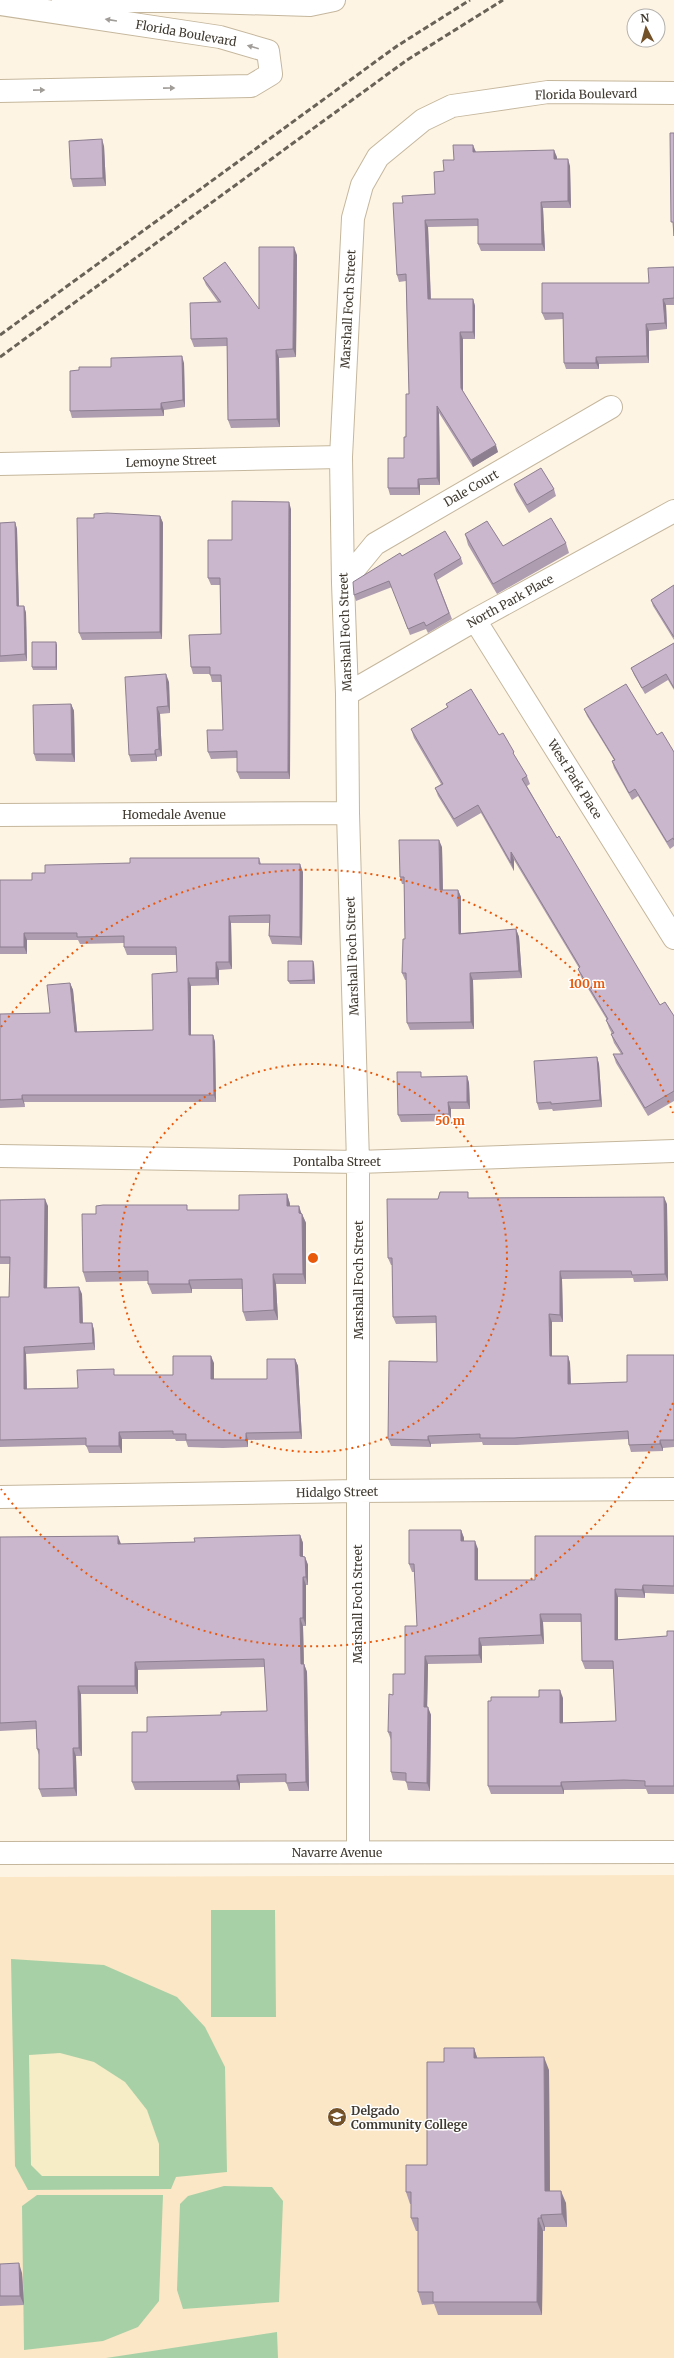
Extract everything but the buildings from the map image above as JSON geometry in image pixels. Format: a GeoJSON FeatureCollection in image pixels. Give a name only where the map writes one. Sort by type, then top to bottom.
{"type":"FeatureCollection","features":[{"type":"Feature","properties":{"kind":"street","name":"Florida Boulevard"},"geometry":{"type":"LineString","coordinates":[[0,3],[174,1],[310,5],[334,0]]}},
{"type":"Feature","properties":{"kind":"street","name":"Florida Boulevard"},"geometry":{"type":"LineString","coordinates":[[0,3],[220,37],[268,51],[271,74],[251,86],[0,91]]}},
{"type":"Feature","properties":{"kind":"street","name":"Florida Boulevard"},"geometry":{"type":"LineString","coordinates":[[452,106],[548,92],[674,93]]}},
{"type":"Feature","properties":{"kind":"street","name":"Marshall Foch Street"},"geometry":{"type":"LineString","coordinates":[[358,1852],[358,1162],[348,813],[348,694],[343,583],[341,456],[353,218],[362,185],[378,157],[423,120],[452,106]]}},
{"type":"Feature","properties":{"kind":"street","name":"Dale Court"},"geometry":{"type":"LineString","coordinates":[[343,583],[375,544],[611,407]]}},
{"type":"Feature","properties":{"kind":"street","name":"Lemoyne Street"},"geometry":{"type":"LineString","coordinates":[[0,464],[341,456]]}},
{"type":"Feature","properties":{"kind":"street","name":"North Park Place"},"geometry":{"type":"LineString","coordinates":[[348,694],[475,620],[674,511]]}},
{"type":"Feature","properties":{"kind":"street","name":"West Park Place"},"geometry":{"type":"LineString","coordinates":[[475,620],[674,938]]}},
{"type":"Feature","properties":{"kind":"street","name":"Homedale Avenue"},"geometry":{"type":"LineString","coordinates":[[0,815],[348,813]]}},
{"type":"Feature","properties":{"kind":"street","name":"Pontalba Street"},"geometry":{"type":"LineString","coordinates":[[0,1156],[358,1162],[674,1151]]}},
{"type":"Feature","properties":{"kind":"street","name":"Hidalgo Street"},"geometry":{"type":"LineString","coordinates":[[0,1497],[357,1491],[674,1490]]}},
{"type":"Feature","properties":{"kind":"street","name":"Navarre Avenue"},"geometry":{"type":"LineString","coordinates":[[0,1853],[674,1852]]}},
{"type":"Feature","properties":{"kind":"shaded area","name":"Delgado Community College"},"geometry":{"type":"Polygon","coordinates":[[[674,1875],[674,2358],[0,2358],[0,1877],[674,1875]]]}},
{"type":"Feature","properties":{"kind":"green space"},"geometry":{"type":"Polygon","coordinates":[[[211,1910],[275,1910],[276,2017],[211,2017],[211,1910]]]}},
{"type":"Feature","properties":{"kind":"green space"},"geometry":{"type":"Polygon","coordinates":[[[11,1959],[104,1965],[177,1997],[205,2027],[225,2067],[227,2172],[176,2177],[171,2189],[28,2190],[15,2166],[11,1959]]]}},
{"type":"Feature","properties":{"kind":"green space"},"geometry":{"type":"Polygon","coordinates":[[[224,2186],[272,2187],[283,2201],[279,2302],[183,2309],[177,2290],[180,2204],[188,2196],[224,2186]]]}},
{"type":"Feature","properties":{"kind":"green space"},"geometry":{"type":"Polygon","coordinates":[[[37,2195],[163,2195],[159,2301],[138,2327],[103,2341],[24,2350],[22,2206],[37,2195]]]}},
{"type":"Feature","properties":{"kind":"green space"},"geometry":{"type":"Polygon","coordinates":[[[277,2332],[278,2358],[106,2358],[277,2332]]]}},
{"type":"Feature","properties":{"kind":"sand"},"geometry":{"type":"Polygon","coordinates":[[[60,2053],[94,2062],[125,2082],[147,2110],[159,2144],[159,2176],[42,2176],[31,2165],[29,2055],[60,2053]]]}},
{"type":"Feature","properties":{"kind":"railway"},"geometry":{"type":"LineString","coordinates":[[0,335],[397,46],[470,0]]}},
{"type":"Feature","properties":{"kind":"railway"},"geometry":{"type":"LineString","coordinates":[[0,357],[407,60],[503,0]]}},
{"type":"Feature","properties":{"kind":"place","name":"Delgado Community College"},"geometry":{"type":"Point","coordinates":[337,2117]}}]}
